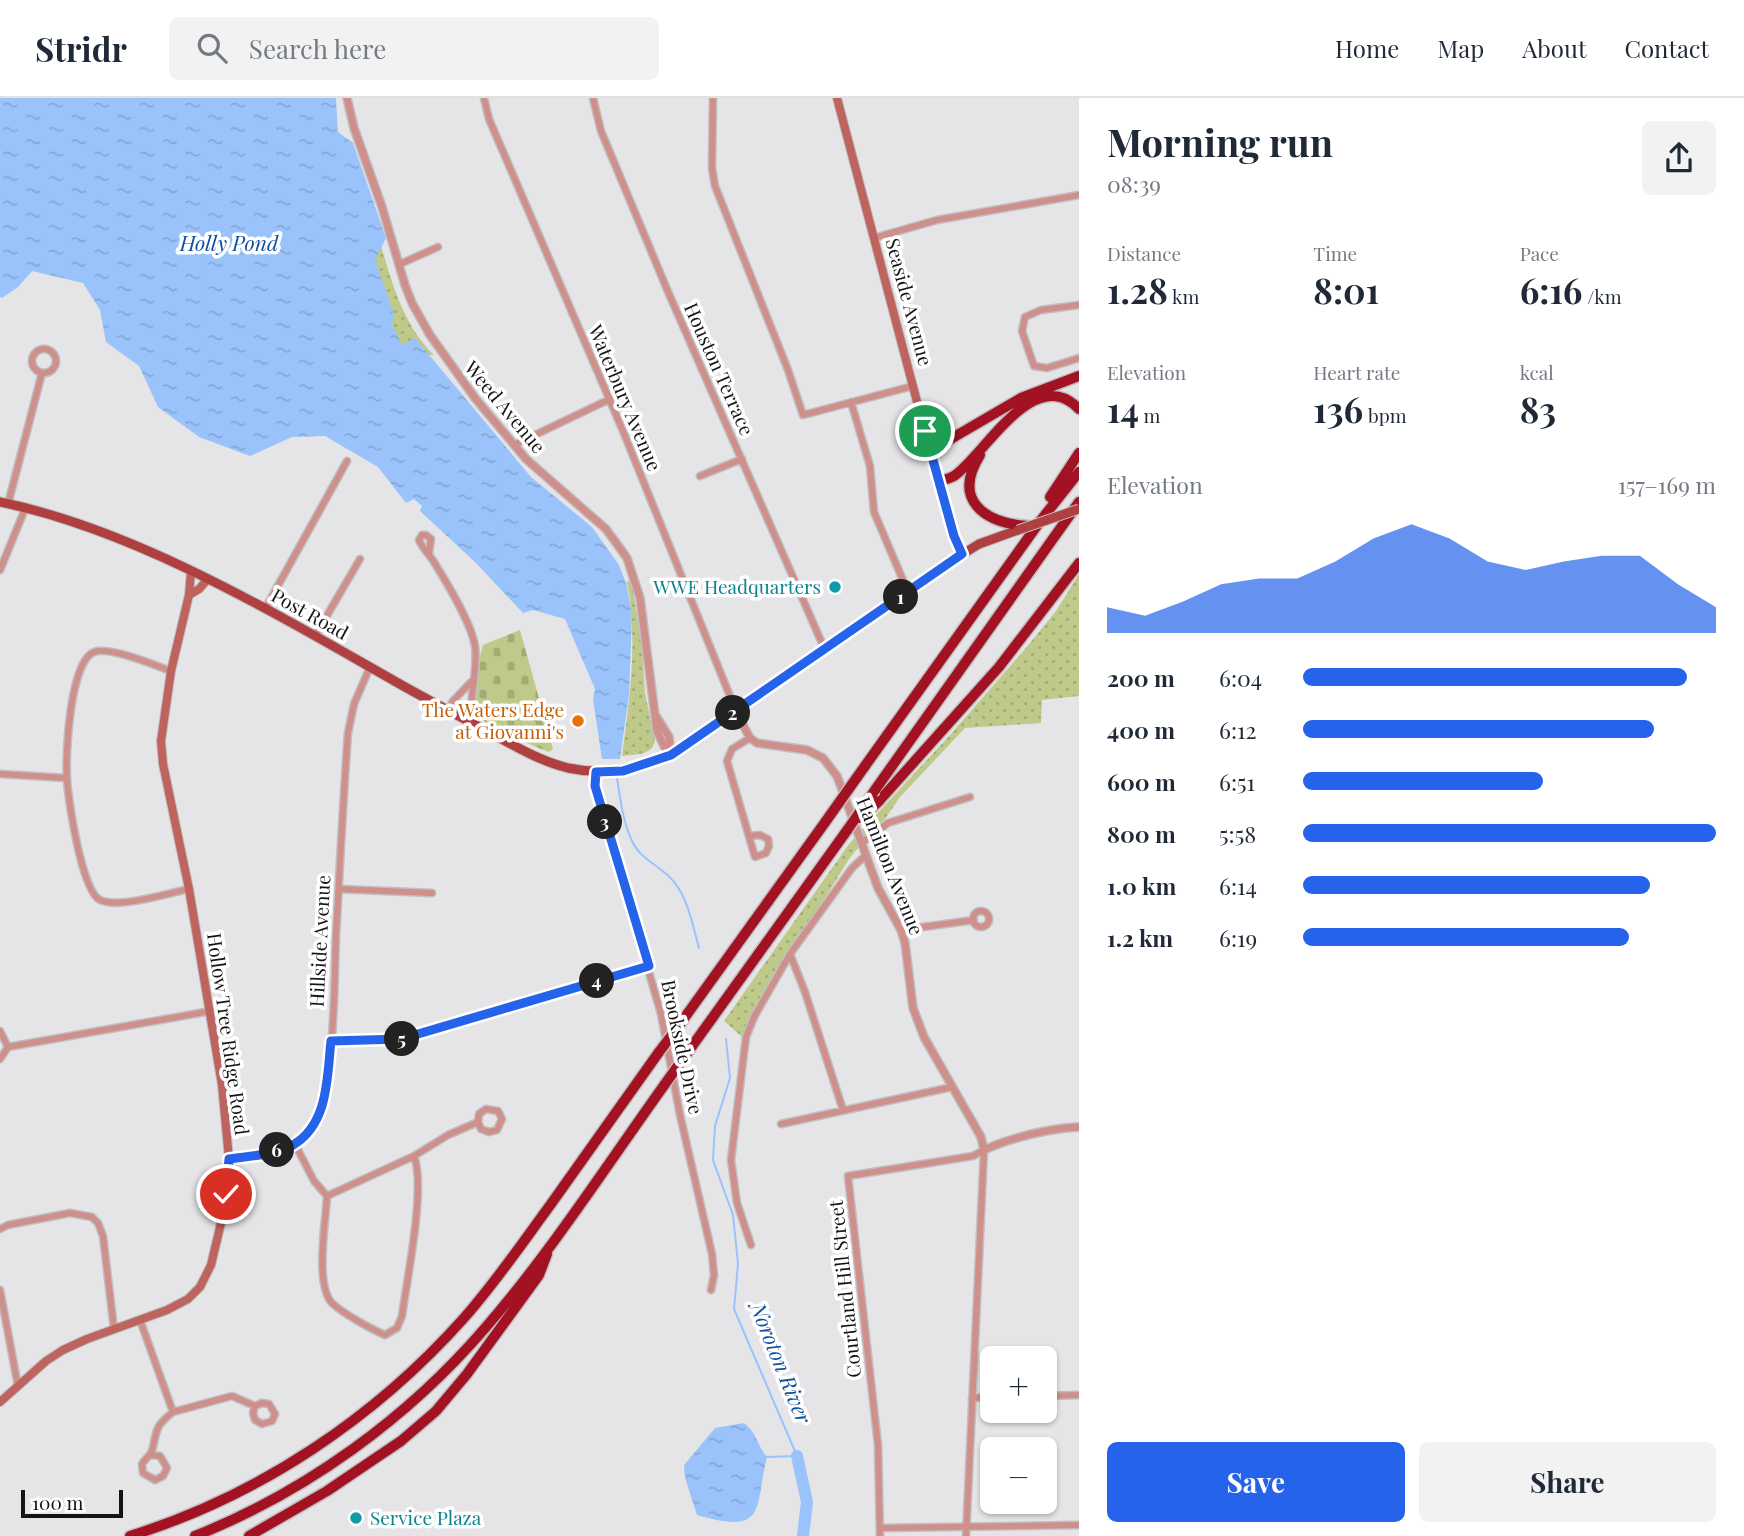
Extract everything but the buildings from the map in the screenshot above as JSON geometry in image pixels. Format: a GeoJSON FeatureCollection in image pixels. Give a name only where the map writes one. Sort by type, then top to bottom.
{"type":"FeatureCollection","features":[{"type":"Feature","properties":{"kind":"highway"},"geometry":{"type":"LineString","coordinates":[[930,452],[1021,398],[1079,376]]}},
{"type":"Feature","properties":{"kind":"highway"},"geometry":{"type":"LineString","coordinates":[[938,481],[955,476],[1019,410],[1044,398],[1066,399],[1079,409]]}},
{"type":"Feature","properties":{"kind":"highway"},"geometry":{"type":"LineString","coordinates":[[995,433],[972,470],[972,498],[981,512],[991,519],[1023,528]]}},
{"type":"Feature","properties":{"kind":"highway"},"geometry":{"type":"LineString","coordinates":[[975,612],[1079,453]]}},
{"type":"Feature","properties":{"kind":"highway"},"geometry":{"type":"LineString","coordinates":[[130,1536],[207,1507],[273,1473],[356,1419],[412,1371],[456,1327],[496,1280],[1055,500],[1079,472]]}},
{"type":"Feature","properties":{"kind":"highway"},"geometry":{"type":"LineString","coordinates":[[877,796],[1079,502]]}},
{"type":"Feature","properties":{"kind":"highway"},"geometry":{"type":"LineString","coordinates":[[195,1536],[248,1512],[303,1482],[355,1447],[394,1417],[450,1366],[484,1329],[552,1241],[844,833],[999,667],[1079,564]]}},
{"type":"Feature","properties":{"kind":"highway"},"geometry":{"type":"LineString","coordinates":[[249,1536],[327,1491],[401,1441],[436,1411],[467,1374],[540,1275],[552,1241]]}},
{"type":"Feature","properties":{"kind":"main road","name":"Seaside Avenue"},"geometry":{"type":"LineString","coordinates":[[837,98],[930,452],[954,536],[962,554]]}},
{"type":"Feature","properties":{"kind":"main road","name":"Post Road"},"geometry":{"type":"LineString","coordinates":[[4,503],[99,532],[191,571],[265,608],[542,759],[569,768],[599,772],[623,771],[671,755],[962,554],[979,544],[1079,509]]}},
{"type":"Feature","properties":{"kind":"main road","name":"Hollow Tree Ridge Road"},"geometry":{"type":"LineString","coordinates":[[0,1402],[63,1350],[167,1310],[188,1299],[200,1287],[211,1265],[221,1223],[229,1176],[222,1084],[161,741],[171,671],[189,595],[191,571]]}},
{"type":"Feature","properties":{"kind":"main road"},"geometry":{"type":"LineString","coordinates":[[189,595],[207,580]]}},
{"type":"Feature","properties":{"kind":"street","name":"Weed Avenue"},"geometry":{"type":"LineString","coordinates":[[347,98],[354,128],[412,303],[429,335],[475,398],[514,445],[606,529],[627,558],[640,597],[657,731],[671,755]]}},
{"type":"Feature","properties":{"kind":"street","name":"Waterbury Avenue"},"geometry":{"type":"LineString","coordinates":[[484,98],[489,119],[610,399],[736,712]]}},
{"type":"Feature","properties":{"kind":"street","name":"Houston Terrace"},"geometry":{"type":"LineString","coordinates":[[593,98],[601,131],[669,294],[825,650]]}},
{"type":"Feature","properties":{"kind":"street"},"geometry":{"type":"LineString","coordinates":[[713,98],[712,168],[715,186],[788,370],[803,415],[913,386]]}},
{"type":"Feature","properties":{"kind":"street"},"geometry":{"type":"LineString","coordinates":[[874,238],[937,220],[1079,195]]}},
{"type":"Feature","properties":{"kind":"street"},"geometry":{"type":"LineString","coordinates":[[400,264],[438,247]]}},
{"type":"Feature","properties":{"kind":"street"},"geometry":{"type":"LineString","coordinates":[[1079,305],[1035,312],[1025,317],[1021,331],[1034,366],[1047,368],[1079,358]]}},
{"type":"Feature","properties":{"kind":"street"},"geometry":{"type":"LineString","coordinates":[[4,503],[42,373]]}},
{"type":"Feature","properties":{"kind":"street"},"geometry":{"type":"LineString","coordinates":[[514,445],[610,399]]}},
{"type":"Feature","properties":{"kind":"street"},"geometry":{"type":"LineString","coordinates":[[851,402],[870,466],[874,512],[908,592]]}},
{"type":"Feature","properties":{"kind":"street"},"geometry":{"type":"LineString","coordinates":[[700,476],[742,459]]}},
{"type":"Feature","properties":{"kind":"street"},"geometry":{"type":"LineString","coordinates":[[265,608],[347,461]]}},
{"type":"Feature","properties":{"kind":"street"},"geometry":{"type":"LineString","coordinates":[[0,570],[26,509]]}},
{"type":"Feature","properties":{"kind":"street"},"geometry":{"type":"LineString","coordinates":[[429,553],[474,641],[476,653],[468,721]]}},
{"type":"Feature","properties":{"kind":"street"},"geometry":{"type":"LineString","coordinates":[[315,636],[360,559]]}},
{"type":"Feature","properties":{"kind":"street"},"geometry":{"type":"LineString","coordinates":[[171,671],[108,651],[93,652],[87,656],[79,670],[75,687],[66,778],[86,882],[95,897],[108,903],[123,902],[189,888]]}},
{"type":"Feature","properties":{"kind":"street","name":"Hillside Avenue"},"geometry":{"type":"LineString","coordinates":[[295,1144],[310,1129],[323,1105],[331,1041],[348,733],[354,704],[370,667]]}},
{"type":"Feature","properties":{"kind":"street"},"geometry":{"type":"LineString","coordinates":[[448,710],[472,681]]}},
{"type":"Feature","properties":{"kind":"street"},"geometry":{"type":"LineString","coordinates":[[736,712],[750,738],[732,749],[727,758],[750,836]]}},
{"type":"Feature","properties":{"kind":"street","name":"Hamilton Avenue"},"geometry":{"type":"LineString","coordinates":[[750,738],[765,745],[807,750],[823,758],[837,776],[878,888],[901,930],[913,1008],[925,1037],[981,1138],[984,1150]]}},
{"type":"Feature","properties":{"kind":"street","name":"Brookside Drive"},"geometry":{"type":"LineString","coordinates":[[599,772],[595,786],[662,1014],[680,1115],[712,1254],[714,1275],[711,1290]]}},
{"type":"Feature","properties":{"kind":"street"},"geometry":{"type":"LineString","coordinates":[[0,774],[66,778]]}},
{"type":"Feature","properties":{"kind":"street"},"geometry":{"type":"LineString","coordinates":[[863,842],[888,823],[970,797]]}},
{"type":"Feature","properties":{"kind":"street"},"geometry":{"type":"LineString","coordinates":[[751,1245],[737,1203],[731,1160],[746,1037],[754,1017],[790,954],[852,868],[866,855]]}},
{"type":"Feature","properties":{"kind":"street"},"geometry":{"type":"LineString","coordinates":[[339,889],[432,894]]}},
{"type":"Feature","properties":{"kind":"street"},"geometry":{"type":"LineString","coordinates":[[901,930],[974,920]]}},
{"type":"Feature","properties":{"kind":"street"},"geometry":{"type":"LineString","coordinates":[[790,954],[843,1110]]}},
{"type":"Feature","properties":{"kind":"street"},"geometry":{"type":"LineString","coordinates":[[331,1041],[401,1039],[649,966]]}},
{"type":"Feature","properties":{"kind":"street"},"geometry":{"type":"LineString","coordinates":[[0,1059],[8,1047],[211,1011]]}},
{"type":"Feature","properties":{"kind":"street"},"geometry":{"type":"LineString","coordinates":[[0,1031],[8,1047]]}},
{"type":"Feature","properties":{"kind":"street"},"geometry":{"type":"LineString","coordinates":[[781,1124],[952,1087]]}},
{"type":"Feature","properties":{"kind":"street"},"geometry":{"type":"LineString","coordinates":[[327,1196],[414,1156],[448,1135],[478,1122]]}},
{"type":"Feature","properties":{"kind":"street"},"geometry":{"type":"LineString","coordinates":[[966,1536],[984,1150],[998,1143],[1058,1129],[1079,1127]]}},
{"type":"Feature","properties":{"kind":"street"},"geometry":{"type":"LineString","coordinates":[[229,1159],[284,1149],[295,1144],[314,1181],[327,1196],[323,1271],[327,1295],[331,1303],[369,1328],[385,1335],[397,1328],[402,1316],[418,1193],[419,1169],[414,1156]]}},
{"type":"Feature","properties":{"kind":"street","name":"Courtland Hill Street"},"geometry":{"type":"LineString","coordinates":[[880,1532],[878,1445],[848,1176],[973,1156],[984,1150]]}},
{"type":"Feature","properties":{"kind":"street"},"geometry":{"type":"LineString","coordinates":[[0,1229],[8,1225],[70,1213],[92,1217],[103,1237],[114,1329]]}},
{"type":"Feature","properties":{"kind":"street"},"geometry":{"type":"LineString","coordinates":[[0,1290],[18,1386]]}},
{"type":"Feature","properties":{"kind":"street"},"geometry":{"type":"LineString","coordinates":[[140,1320],[173,1412]]}},
{"type":"Feature","properties":{"kind":"street"},"geometry":{"type":"LineString","coordinates":[[1057,1396],[1079,1395]]}},
{"type":"Feature","properties":{"kind":"street"},"geometry":{"type":"LineString","coordinates":[[151,1455],[160,1456],[166,1463],[166,1472],[159,1479],[150,1479],[143,1473],[144,1460],[151,1455],[153,1438],[159,1423],[173,1412],[232,1396],[255,1406]]}},
{"type":"Feature","properties":{"kind":"street"},"geometry":{"type":"LineString","coordinates":[[972,1398],[980,1398]]}},
{"type":"Feature","properties":{"kind":"street"},"geometry":{"type":"LineString","coordinates":[[880,1532],[1079,1525]]}},
{"type":"Feature","properties":{"kind":"green space"},"geometry":{"type":"Polygon","coordinates":[[[376,228],[404,312],[422,342],[434,355],[398,352],[368,272],[376,228]]]}},
{"type":"Feature","properties":{"kind":"green space"},"geometry":{"type":"Polygon","coordinates":[[[1079,574],[1079,696],[1042,700],[1041,723],[965,728],[900,797],[885,819],[849,859],[794,948],[774,973],[742,1037],[724,1021],[849,844],[1025,649],[1056,611],[1079,574]]]}},
{"type":"Feature","properties":{"kind":"green space"},"geometry":{"type":"Polygon","coordinates":[[[627,581],[632,582],[642,647],[645,693],[655,741],[647,752],[622,756],[632,647],[627,581]]]}},
{"type":"Feature","properties":{"kind":"green space"},"geometry":{"type":"Polygon","coordinates":[[[520,630],[553,749],[549,752],[495,728],[477,716],[474,710],[473,685],[483,645],[520,630]]]}},
{"type":"Feature","properties":{"kind":"water","name":"Holly Pond"},"geometry":{"type":"Polygon","coordinates":[[[0,98],[336,98],[338,132],[353,143],[386,238],[375,260],[394,314],[392,325],[402,345],[415,338],[531,477],[592,527],[619,565],[627,586],[632,616],[629,695],[620,759],[602,759],[593,699],[595,689],[565,619],[533,610],[523,613],[476,563],[420,511],[422,506],[414,499],[406,503],[378,467],[325,436],[292,437],[250,456],[199,437],[158,407],[139,366],[106,342],[100,310],[83,283],[32,271],[18,287],[0,297],[0,98]]]}},
{"type":"Feature","properties":{"kind":"water"},"geometry":{"type":"Polygon","coordinates":[[[744,1423],[752,1431],[767,1457],[754,1513],[747,1519],[736,1522],[697,1515],[685,1478],[684,1465],[715,1428],[744,1423]]]}},
{"type":"Feature","properties":{"kind":"waterway","name":"Noroton River"},"geometry":{"type":"LineString","coordinates":[[616,772],[624,816],[632,841],[679,889],[690,913],[699,948]]}},
{"type":"Feature","properties":{"kind":"waterway","name":"Noroton River"},"geometry":{"type":"LineString","coordinates":[[726,1039],[730,1078],[715,1126],[713,1160],[733,1215],[738,1264],[734,1309],[797,1456],[767,1457]]}},
{"type":"Feature","properties":{"kind":"waterway","name":"Noroton River"},"geometry":{"type":"LineString","coordinates":[[797,1456],[807,1502],[803,1536]]}},
{"type":"Feature","properties":{"kind":"place","name":"WWE Headquarters"},"geometry":{"type":"Point","coordinates":[835,587]}},
{"type":"Feature","properties":{"kind":"place","name":"The Waters Edge at Giovanni's"},"geometry":{"type":"Point","coordinates":[578,721]}},
{"type":"Feature","properties":{"kind":"place","name":"Service Plaza"},"geometry":{"type":"Point","coordinates":[356,1518]}},
{"type":"Feature","properties":{"kind":"route"},"geometry":{"type":"LineString","coordinates":[[226,1194],[229,1159],[284,1149],[295,1144],[310,1129],[323,1105],[331,1041],[401,1039],[649,966],[595,786],[596,772],[623,771],[671,755],[962,554],[954,536],[925,431]]}}]}
